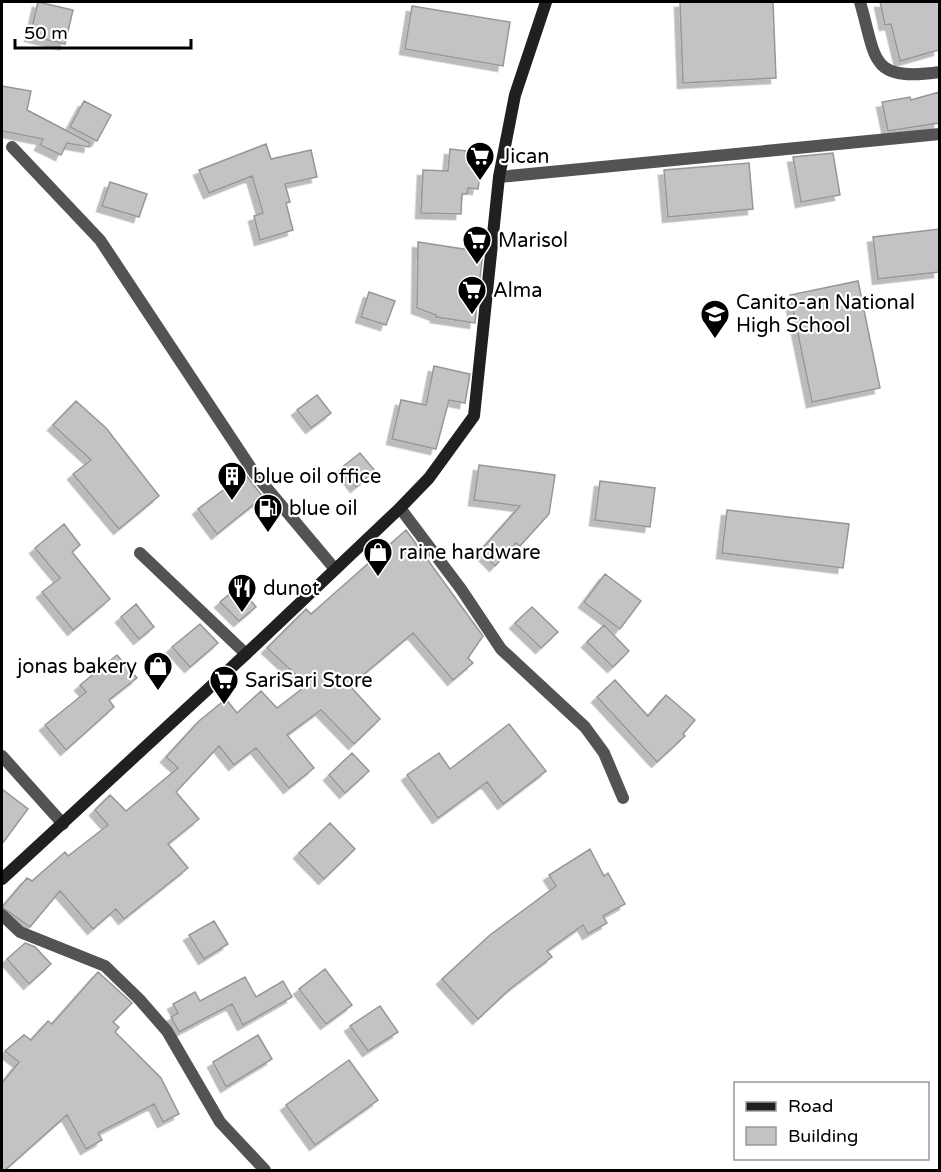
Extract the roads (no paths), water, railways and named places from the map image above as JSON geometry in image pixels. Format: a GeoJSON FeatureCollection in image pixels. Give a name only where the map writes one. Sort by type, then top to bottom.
{"type":"FeatureCollection","features":[{"type":"Feature","properties":{"kind":"street"},"geometry":{"type":"LineString","coordinates":[[2,879],[400,508],[429,478],[474,416],[499,177],[514,95],[546,2]]}},
{"type":"Feature","properties":{"kind":"street"},"geometry":{"type":"LineString","coordinates":[[860,2],[874,51],[885,69],[893,74],[913,76],[939,72]]}},
{"type":"Feature","properties":{"kind":"street"},"geometry":{"type":"LineString","coordinates":[[499,177],[939,134]]}},
{"type":"Feature","properties":{"kind":"street"},"geometry":{"type":"LineString","coordinates":[[12,147],[100,240],[255,474],[334,568]]}},
{"type":"Feature","properties":{"kind":"street"},"geometry":{"type":"LineString","coordinates":[[400,508],[461,589],[501,649],[585,727],[604,753],[623,798]]}},
{"type":"Feature","properties":{"kind":"street"},"geometry":{"type":"LineString","coordinates":[[140,553],[246,654]]}},
{"type":"Feature","properties":{"kind":"street"},"geometry":{"type":"LineString","coordinates":[[2,756],[63,824]]}},
{"type":"Feature","properties":{"kind":"street"},"geometry":{"type":"LineString","coordinates":[[2,915],[20,932],[105,966],[139,999],[167,1031],[220,1122],[265,1170]]}},
{"type":"Feature","properties":{"kind":"place","name":"Jican"},"geometry":{"type":"Point","coordinates":[480,182]}},
{"type":"Feature","properties":{"kind":"place","name":"Marisol"},"geometry":{"type":"Point","coordinates":[477,266]}},
{"type":"Feature","properties":{"kind":"place","name":"Alma"},"geometry":{"type":"Point","coordinates":[472,316]}},
{"type":"Feature","properties":{"kind":"place","name":"Canito-an National High School"},"geometry":{"type":"Point","coordinates":[715,340]}},
{"type":"Feature","properties":{"kind":"place","name":"blue oil office"},"geometry":{"type":"Point","coordinates":[232,502]}},
{"type":"Feature","properties":{"kind":"place","name":"blue oil"},"geometry":{"type":"Point","coordinates":[268,534]}},
{"type":"Feature","properties":{"kind":"place","name":"raine hardware"},"geometry":{"type":"Point","coordinates":[378,578]}},
{"type":"Feature","properties":{"kind":"place","name":"dunot"},"geometry":{"type":"Point","coordinates":[242,614]}},
{"type":"Feature","properties":{"kind":"place","name":"jonas bakery"},"geometry":{"type":"Point","coordinates":[158,692]}},
{"type":"Feature","properties":{"kind":"place","name":"SariSari Store"},"geometry":{"type":"Point","coordinates":[224,706]}}]}
